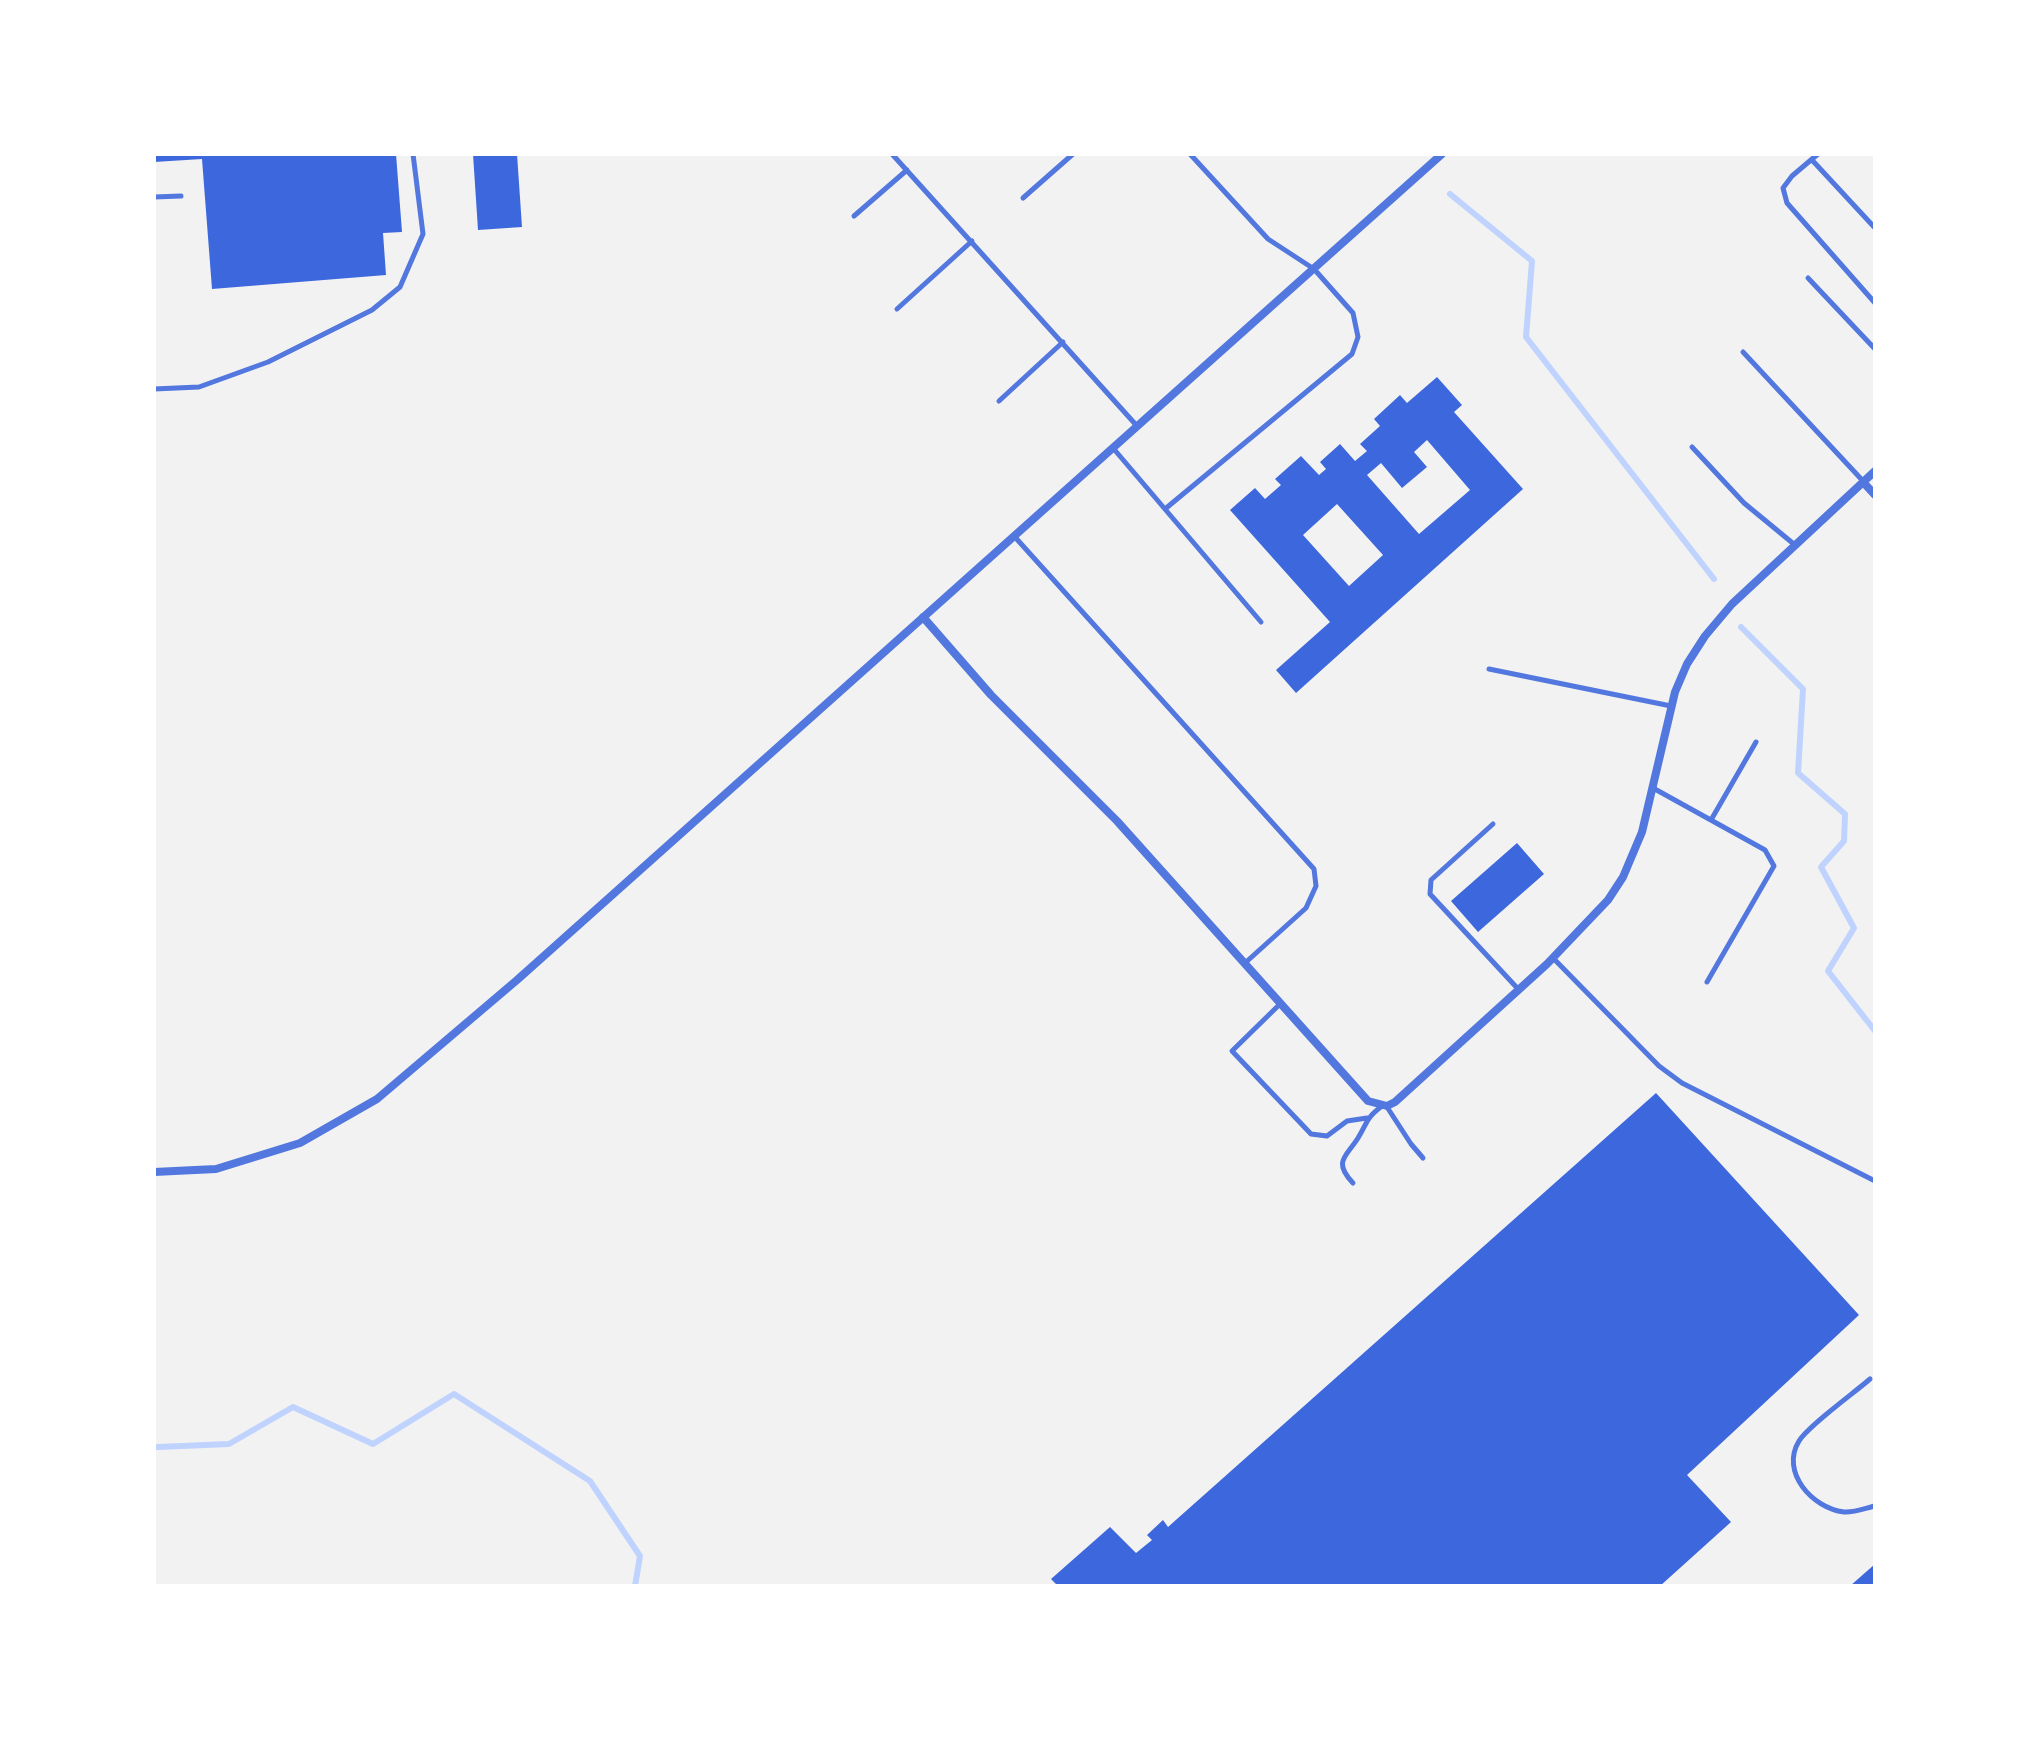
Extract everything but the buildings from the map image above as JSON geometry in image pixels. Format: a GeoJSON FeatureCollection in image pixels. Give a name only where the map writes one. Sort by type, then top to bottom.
{"type":"FeatureCollection","features":[{"type":"Feature","properties":{"kind":"street"},"geometry":{"type":"LineString","coordinates":[[154,1172],[216,1169],[300,1143],[377,1099],[528,970],[1442,154]]}},
{"type":"Feature","properties":{"kind":"street"},"geometry":{"type":"LineString","coordinates":[[923,617],[991,695],[1117,821],[1368,1101],[1384,1106],[1395,1102],[1596,916],[1623,877],[1642,832],[1671,706],[1687,664],[1732,604],[1875,471]]}},
{"type":"Feature","properties":{"kind":"street"},"geometry":{"type":"LineString","coordinates":[[1863,482],[1875,495]]}},
{"type":"Feature","properties":{"kind":"lane"},"geometry":{"type":"LineString","coordinates":[[154,389],[199,387],[268,362],[372,310],[400,287],[423,234],[413,154]]}},
{"type":"Feature","properties":{"kind":"lane"},"geometry":{"type":"LineString","coordinates":[[892,154],[1137,426]]}},
{"type":"Feature","properties":{"kind":"lane"},"geometry":{"type":"LineString","coordinates":[[1023,198],[1073,154]]}},
{"type":"Feature","properties":{"kind":"lane"},"geometry":{"type":"LineString","coordinates":[[1165,509],[1352,354],[1358,337],[1353,313],[1314,269],[1268,239],[1190,154]]}},
{"type":"Feature","properties":{"kind":"lane"},"geometry":{"type":"LineString","coordinates":[[1818,154],[1783,188],[1787,203],[1875,303]]}},
{"type":"Feature","properties":{"kind":"lane"},"geometry":{"type":"LineString","coordinates":[[1812,160],[1875,228]]}},
{"type":"Feature","properties":{"kind":"lane"},"geometry":{"type":"LineString","coordinates":[[854,216],[907,170]]}},
{"type":"Feature","properties":{"kind":"lane"},"geometry":{"type":"LineString","coordinates":[[154,197],[181,196]]}},
{"type":"Feature","properties":{"kind":"lane"},"geometry":{"type":"LineString","coordinates":[[897,309],[972,241]]}},
{"type":"Feature","properties":{"kind":"lane"},"geometry":{"type":"LineString","coordinates":[[1808,278],[1875,349]]}},
{"type":"Feature","properties":{"kind":"lane"},"geometry":{"type":"LineString","coordinates":[[999,401],[1063,342]]}},
{"type":"Feature","properties":{"kind":"lane"},"geometry":{"type":"LineString","coordinates":[[1743,352],[1863,482]]}},
{"type":"Feature","properties":{"kind":"lane"},"geometry":{"type":"LineString","coordinates":[[1692,447],[1744,503],[1795,545]]}},
{"type":"Feature","properties":{"kind":"lane"},"geometry":{"type":"LineString","coordinates":[[1112,448],[1261,622]]}},
{"type":"Feature","properties":{"kind":"lane"},"geometry":{"type":"LineString","coordinates":[[1014,535],[1314,869],[1316,886],[1306,908],[1245,963]]}},
{"type":"Feature","properties":{"kind":"lane"},"geometry":{"type":"LineString","coordinates":[[1489,669],[1671,706]]}},
{"type":"Feature","properties":{"kind":"lane"},"geometry":{"type":"LineString","coordinates":[[1711,820],[1756,742]]}},
{"type":"Feature","properties":{"kind":"lane"},"geometry":{"type":"LineString","coordinates":[[1653,788],[1765,850],[1774,866],[1707,982]]}},
{"type":"Feature","properties":{"kind":"lane"},"geometry":{"type":"LineString","coordinates":[[1493,824],[1431,880],[1430,894],[1519,990]]}},
{"type":"Feature","properties":{"kind":"lane"},"geometry":{"type":"LineString","coordinates":[[1553,958],[1659,1066],[1682,1083],[1875,1181]]}},
{"type":"Feature","properties":{"kind":"lane"},"geometry":{"type":"LineString","coordinates":[[1281,1003],[1232,1051],[1311,1134],[1327,1136],[1347,1121],[1367,1118],[1384,1106],[1423,1158]]}},
{"type":"Feature","properties":{"kind":"lane"},"geometry":{"type":"LineString","coordinates":[[1353,1183],[1344,1172],[1342,1159],[1357,1140],[1367,1118]]}},
{"type":"Feature","properties":{"kind":"lane"},"geometry":{"type":"LineString","coordinates":[[1870,1379],[1800,1438],[1792,1461],[1799,1481],[1818,1503],[1846,1513],[1875,1506]]}},
{"type":"Feature","properties":{"kind":"waterway"},"geometry":{"type":"LineString","coordinates":[[1450,194],[1532,261],[1526,337],[1714,579]]}},
{"type":"Feature","properties":{"kind":"waterway"},"geometry":{"type":"LineString","coordinates":[[1741,627],[1803,689],[1798,773],[1845,814],[1844,841],[1821,867],[1854,928],[1828,971],[1875,1031]]}},
{"type":"Feature","properties":{"kind":"waterway"},"geometry":{"type":"LineString","coordinates":[[158,1447],[229,1444],[293,1407],[373,1444],[454,1394],[590,1481],[640,1556],[635,1586]]}}]}
